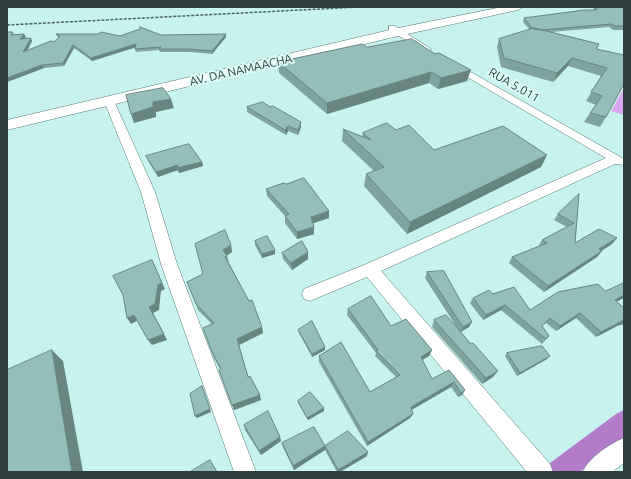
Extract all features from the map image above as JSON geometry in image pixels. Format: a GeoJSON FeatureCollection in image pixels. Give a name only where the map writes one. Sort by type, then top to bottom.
{"type":"FeatureCollection","features":[{"type":"Feature","properties":{"kind":"highway"},"geometry":{"type":"LineString","coordinates":[[477,14],[500,7]]}},
{"type":"Feature","properties":{"kind":"highway"},"geometry":{"type":"LineString","coordinates":[[477,14],[518,7]]}},
{"type":"Feature","properties":{"kind":"highway","name":"AV. DA NAMAACHA"},"geometry":{"type":"LineString","coordinates":[[7,116],[458,16],[477,14]]}},
{"type":"Feature","properties":{"kind":"highway","name":"AV. DA NAMAACHA"},"geometry":{"type":"LineString","coordinates":[[7,125],[395,30],[477,14]]}},
{"type":"Feature","properties":{"kind":"street","name":"RUA 5.011"},"geometry":{"type":"LineString","coordinates":[[395,30],[620,162]]}},
{"type":"Feature","properties":{"kind":"street"},"geometry":{"type":"LineString","coordinates":[[109,101],[148,192],[169,264],[244,472]]}},
{"type":"Feature","properties":{"kind":"street"},"geometry":{"type":"LineString","coordinates":[[310,294],[620,162]]}},
{"type":"Feature","properties":{"kind":"street"},"geometry":{"type":"LineString","coordinates":[[370,269],[542,472]]}},
{"type":"Feature","properties":{"kind":"street"},"geometry":{"type":"LineString","coordinates":[[594,472],[624,449]]}},
{"type":"Feature","properties":{"kind":"shaded area"},"geometry":{"type":"Polygon","coordinates":[[[624,90],[624,115],[611,111],[624,90]]]}},
{"type":"Feature","properties":{"kind":"building"},"geometry":{"type":"Polygon","coordinates":[[[624,7],[624,26],[615,26],[611,24],[541,30],[533,29],[524,18],[584,10],[597,10],[594,8],[624,7]]]}},
{"type":"Feature","properties":{"kind":"building"},"geometry":{"type":"Polygon","coordinates":[[[140,27],[161,35],[226,34],[212,51],[159,49],[161,47],[135,49],[136,44],[91,58],[73,45],[63,63],[42,65],[7,78],[7,32],[13,32],[11,35],[24,34],[20,39],[31,38],[23,52],[51,41],[54,42],[60,36],[56,34],[98,34],[101,32],[120,36],[140,29],[140,27]]]}},
{"type":"Feature","properties":{"kind":"building"},"geometry":{"type":"Polygon","coordinates":[[[534,28],[599,44],[596,49],[624,55],[624,84],[606,117],[590,113],[602,96],[591,92],[607,68],[572,58],[557,73],[504,58],[499,39],[534,28]]]}},
{"type":"Feature","properties":{"kind":"building"},"geometry":{"type":"Polygon","coordinates":[[[412,39],[435,54],[439,53],[471,70],[441,78],[431,72],[327,103],[278,62],[362,44],[367,47],[412,39]]]}},
{"type":"Feature","properties":{"kind":"building"},"geometry":{"type":"Polygon","coordinates":[[[163,88],[171,99],[153,102],[153,107],[131,114],[126,95],[163,88]]]}},
{"type":"Feature","properties":{"kind":"building"},"geometry":{"type":"Polygon","coordinates":[[[263,102],[301,122],[298,130],[288,126],[285,130],[247,107],[263,102]]]}},
{"type":"Feature","properties":{"kind":"building"},"geometry":{"type":"Polygon","coordinates":[[[387,123],[396,130],[409,125],[434,150],[503,126],[547,155],[410,222],[366,174],[384,167],[343,129],[371,140],[363,133],[387,123]]]}},
{"type":"Feature","properties":{"kind":"building"},"geometry":{"type":"Polygon","coordinates":[[[189,144],[202,162],[177,168],[178,165],[156,172],[146,156],[189,144]]]}},
{"type":"Feature","properties":{"kind":"building"},"geometry":{"type":"Polygon","coordinates":[[[304,178],[329,211],[311,217],[314,227],[297,232],[285,216],[289,214],[266,189],[304,178]]]}},
{"type":"Feature","properties":{"kind":"building"},"geometry":{"type":"Polygon","coordinates":[[[579,194],[575,243],[599,229],[617,238],[599,249],[602,251],[548,286],[512,257],[547,243],[542,240],[574,223],[558,214],[579,194]]]}},
{"type":"Feature","properties":{"kind":"building"},"geometry":{"type":"Polygon","coordinates":[[[225,230],[231,245],[223,250],[227,256],[225,257],[249,301],[252,300],[262,327],[237,339],[248,377],[250,376],[260,395],[232,405],[219,370],[221,369],[212,352],[203,328],[214,323],[196,304],[187,282],[203,274],[195,244],[225,230]]]}},
{"type":"Feature","properties":{"kind":"building"},"geometry":{"type":"Polygon","coordinates":[[[267,236],[275,250],[262,254],[255,241],[267,236]]]}},
{"type":"Feature","properties":{"kind":"building"},"geometry":{"type":"Polygon","coordinates":[[[302,241],[308,252],[291,263],[282,253],[302,241]]]}},
{"type":"Feature","properties":{"kind":"building"},"geometry":{"type":"Polygon","coordinates":[[[152,260],[162,283],[158,285],[155,304],[149,307],[164,334],[148,340],[134,315],[127,318],[123,295],[113,276],[152,260]]]}},
{"type":"Feature","properties":{"kind":"building"},"geometry":{"type":"Polygon","coordinates":[[[444,271],[472,322],[463,327],[427,272],[444,271]]]}},
{"type":"Feature","properties":{"kind":"building"},"geometry":{"type":"Polygon","coordinates":[[[624,283],[624,295],[615,300],[624,308],[624,320],[601,332],[580,313],[560,326],[550,318],[542,326],[549,336],[546,339],[505,305],[486,315],[473,298],[489,290],[493,294],[514,287],[530,310],[558,292],[598,284],[605,291],[624,283]]]}},
{"type":"Feature","properties":{"kind":"building"},"geometry":{"type":"Polygon","coordinates":[[[371,296],[391,326],[406,319],[432,350],[421,357],[432,379],[449,370],[465,390],[461,393],[454,382],[411,407],[413,414],[368,442],[319,356],[341,342],[370,392],[400,375],[376,351],[378,350],[348,309],[371,296]]]}},
{"type":"Feature","properties":{"kind":"building"},"geometry":{"type":"Polygon","coordinates":[[[446,315],[471,344],[473,343],[498,371],[486,378],[434,320],[446,315]]]}},
{"type":"Feature","properties":{"kind":"building"},"geometry":{"type":"Polygon","coordinates":[[[312,321],[325,347],[312,354],[298,330],[312,321]]]}},
{"type":"Feature","properties":{"kind":"building"},"geometry":{"type":"Polygon","coordinates":[[[542,346],[550,356],[520,373],[507,353],[542,346]]]}},
{"type":"Feature","properties":{"kind":"building"},"geometry":{"type":"Polygon","coordinates":[[[52,350],[72,472],[7,472],[7,370],[52,350]]]}},
{"type":"Feature","properties":{"kind":"building"},"geometry":{"type":"Polygon","coordinates":[[[202,386],[210,409],[195,416],[190,394],[202,386]]]}},
{"type":"Feature","properties":{"kind":"building"},"geometry":{"type":"Polygon","coordinates":[[[310,392],[324,408],[307,418],[298,401],[310,392]]]}},
{"type":"Feature","properties":{"kind":"building"},"geometry":{"type":"Polygon","coordinates":[[[268,411],[280,437],[259,451],[244,425],[268,411]]]}},
{"type":"Feature","properties":{"kind":"building"},"geometry":{"type":"Polygon","coordinates":[[[314,427],[325,446],[293,466],[282,443],[314,427]]]}},
{"type":"Feature","properties":{"kind":"building"},"geometry":{"type":"Polygon","coordinates":[[[348,431],[368,452],[338,470],[325,446],[348,431]]]}},
{"type":"Feature","properties":{"kind":"building"},"geometry":{"type":"Polygon","coordinates":[[[210,460],[217,472],[190,472],[210,460]]]}},
{"type":"Feature","properties":{"kind":"waterway"},"geometry":{"type":"LineString","coordinates":[[559,472],[624,422]]}},
{"type":"Feature","properties":{"kind":"railway"},"geometry":{"type":"LineString","coordinates":[[7,25],[359,7]]}}]}
